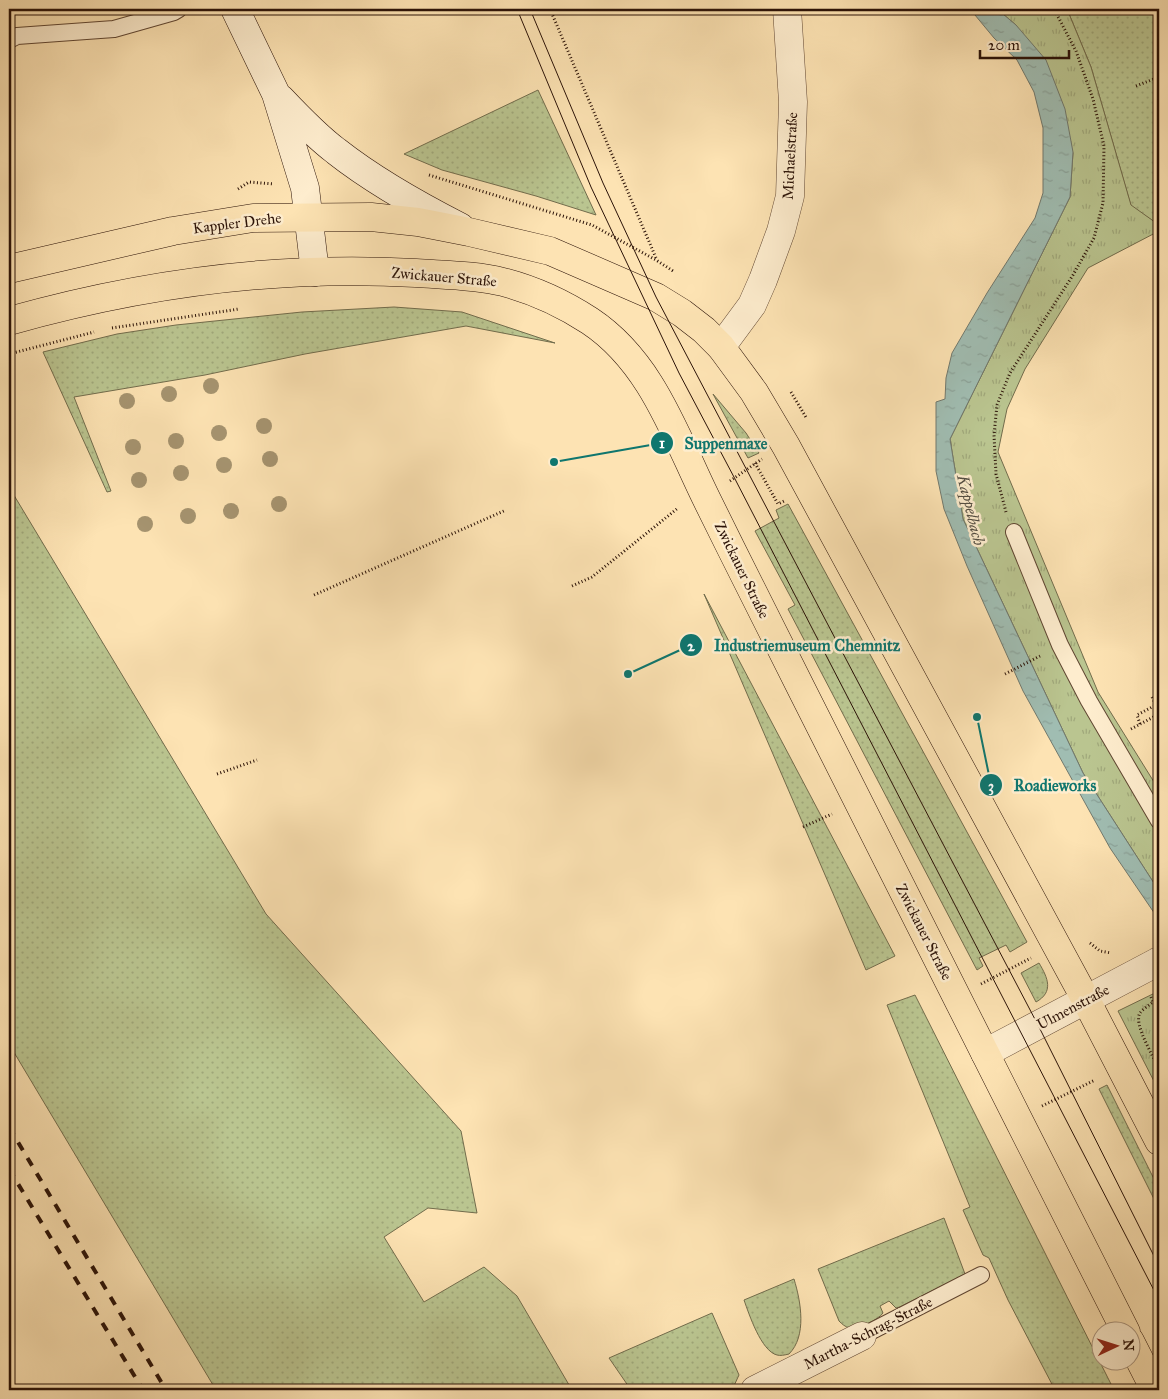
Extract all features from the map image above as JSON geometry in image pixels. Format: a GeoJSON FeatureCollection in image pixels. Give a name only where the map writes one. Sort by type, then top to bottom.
{"type":"FeatureCollection","features":[{"type":"Feature","properties":{"kind":"main road","name":"Kappler Drehe"},"geometry":{"type":"LineString","coordinates":[[9,269],[173,231],[253,218],[308,216],[371,217],[469,232]]}},
{"type":"Feature","properties":{"kind":"main road"},"geometry":{"type":"LineString","coordinates":[[469,232],[550,251],[630,285],[656,297],[682,313],[704,330],[721,347],[754,392],[786,446],[1086,1000],[1159,1141]]}},
{"type":"Feature","properties":{"kind":"main road","name":"Zwickauer Straße"},"geometry":{"type":"LineString","coordinates":[[315,272],[376,271],[473,278],[500,281],[527,290],[558,302],[592,322],[614,339],[650,384],[664,408],[704,494],[844,776],[958,997],[1121,1322]]}},
{"type":"Feature","properties":{"kind":"main road"},"geometry":{"type":"LineString","coordinates":[[9,321],[65,305],[170,286],[261,275],[315,272]]}},
{"type":"Feature","properties":{"kind":"main road"},"geometry":{"type":"LineString","coordinates":[[1140,1361],[1155,1390]]}},
{"type":"Feature","properties":{"kind":"street"},"geometry":{"type":"LineString","coordinates":[[235,9],[276,94],[305,188],[315,272]]}},
{"type":"Feature","properties":{"kind":"street","name":"Michaelstraße"},"geometry":{"type":"LineString","coordinates":[[721,347],[752,305],[781,231],[790,196],[793,102],[787,9]]}},
{"type":"Feature","properties":{"kind":"street"},"geometry":{"type":"LineString","coordinates":[[276,94],[310,130],[336,152],[405,198],[469,232]]}},
{"type":"Feature","properties":{"kind":"street","name":"Ulmenstraße"},"geometry":{"type":"LineString","coordinates":[[985,1052],[1159,961]]}},
{"type":"Feature","properties":{"kind":"street","name":"Martha-Schrag-Straße"},"geometry":{"type":"LineString","coordinates":[[756,1390],[862,1336]]}},
{"type":"Feature","properties":{"kind":"lane"},"geometry":{"type":"LineString","coordinates":[[9,40],[17,36],[114,29],[179,9]]}},
{"type":"Feature","properties":{"kind":"lane"},"geometry":{"type":"LineString","coordinates":[[1014,532],[1060,645],[1089,701],[1159,821]]}},
{"type":"Feature","properties":{"kind":"lane","name":"Martha-Schrag-Straße"},"geometry":{"type":"LineString","coordinates":[[862,1336],[980,1275]]}},
{"type":"Feature","properties":{"kind":"path"},"geometry":{"type":"LineString","coordinates":[[550,9],[661,269]]}},
{"type":"Feature","properties":{"kind":"path"},"geometry":{"type":"LineString","coordinates":[[1014,532],[1003,503],[996,474],[994,435],[997,405],[1010,374],[1073,275],[1094,238],[1103,202],[1104,146],[1093,99],[1076,51],[1054,9]]}},
{"type":"Feature","properties":{"kind":"path"},"geometry":{"type":"LineString","coordinates":[[1136,86],[1159,77]]}},
{"type":"Feature","properties":{"kind":"path"},"geometry":{"type":"LineString","coordinates":[[107,329],[244,308]]}},
{"type":"Feature","properties":{"kind":"path"},"geometry":{"type":"LineString","coordinates":[[9,354],[98,331]]}},
{"type":"Feature","properties":{"kind":"path"},"geometry":{"type":"LineString","coordinates":[[572,586],[592,577],[682,505],[736,478],[755,463],[786,446]]}},
{"type":"Feature","properties":{"kind":"path"},"geometry":{"type":"LineString","coordinates":[[314,595],[506,510]]}},
{"type":"Feature","properties":{"kind":"path"},"geometry":{"type":"LineString","coordinates":[[1005,674],[1060,645]]}},
{"type":"Feature","properties":{"kind":"path"},"geometry":{"type":"LineString","coordinates":[[1152,698],[1158,704],[1137,715],[1140,724],[1159,714]]}},
{"type":"Feature","properties":{"kind":"path"},"geometry":{"type":"LineString","coordinates":[[218,774],[257,760]]}},
{"type":"Feature","properties":{"kind":"path"},"geometry":{"type":"LineString","coordinates":[[803,827],[835,812]]}},
{"type":"Feature","properties":{"kind":"path"},"geometry":{"type":"LineString","coordinates":[[958,997],[1056,945]]}},
{"type":"Feature","properties":{"kind":"path"},"geometry":{"type":"LineString","coordinates":[[1149,995],[1153,1002],[1140,1012],[1138,1019],[1140,1028],[1159,1069]]}},
{"type":"Feature","properties":{"kind":"path"},"geometry":{"type":"LineString","coordinates":[[1019,1119],[1151,1050]]}},
{"type":"Feature","properties":{"kind":"green space"},"geometry":{"type":"Polygon","coordinates":[[[104,9],[154,9],[114,13],[104,9]]]}},
{"type":"Feature","properties":{"kind":"green space"},"geometry":{"type":"Polygon","coordinates":[[[997,9],[1067,9],[1091,67],[1131,205],[1159,225],[1159,231],[1088,268],[1025,369],[1007,409],[998,452],[1098,692],[1159,790],[1159,891],[1083,773],[963,519],[950,439],[1070,197],[1073,153],[1016,25],[997,9]]]}},
{"type":"Feature","properties":{"kind":"green space"},"geometry":{"type":"Polygon","coordinates":[[[1067,9],[1159,9],[1159,225],[1131,206],[1091,67],[1067,9]]]}},
{"type":"Feature","properties":{"kind":"green space"},"geometry":{"type":"Polygon","coordinates":[[[538,90],[596,215],[442,170],[404,154],[538,90]]]}},
{"type":"Feature","properties":{"kind":"green space"},"geometry":{"type":"Polygon","coordinates":[[[394,307],[462,312],[555,343],[466,326],[305,354],[205,375],[74,397],[111,491],[107,492],[43,352],[117,334],[176,325],[302,312],[394,307]]]}},
{"type":"Feature","properties":{"kind":"green space"},"geometry":{"type":"Polygon","coordinates":[[[713,394],[746,433],[759,453],[748,458],[713,394]]]}},
{"type":"Feature","properties":{"kind":"green space"},"geometry":{"type":"Polygon","coordinates":[[[9,487],[266,914],[461,1131],[477,1213],[428,1208],[384,1237],[424,1302],[484,1267],[517,1296],[572,1390],[216,1390],[9,1044],[9,487]]]}},
{"type":"Feature","properties":{"kind":"green space"},"geometry":{"type":"Polygon","coordinates":[[[788,504],[1027,942],[1010,952],[1006,945],[979,958],[983,966],[977,970],[788,609],[795,605],[755,531],[779,518],[776,510],[788,504]]]}},
{"type":"Feature","properties":{"kind":"green space"},"geometry":{"type":"Polygon","coordinates":[[[704,594],[895,956],[866,970],[704,594]]]}},
{"type":"Feature","properties":{"kind":"green space"},"geometry":{"type":"Polygon","coordinates":[[[1039,963],[1048,984],[1045,994],[1036,1002],[1021,973],[1039,963]]]}},
{"type":"Feature","properties":{"kind":"green space"},"geometry":{"type":"Polygon","coordinates":[[[1159,991],[1159,1091],[1118,1011],[1159,991]]]}},
{"type":"Feature","properties":{"kind":"green space"},"geometry":{"type":"Polygon","coordinates":[[[915,995],[1090,1342],[1090,1372],[1105,1372],[1114,1390],[1055,1390],[1008,1300],[989,1258],[983,1255],[963,1210],[970,1207],[887,1005],[915,995]]]}},
{"type":"Feature","properties":{"kind":"green space"},"geometry":{"type":"Polygon","coordinates":[[[1107,1085],[1159,1189],[1159,1209],[1099,1089],[1107,1085]]]}},
{"type":"Feature","properties":{"kind":"green space"},"geometry":{"type":"Polygon","coordinates":[[[944,1218],[965,1274],[900,1307],[896,1308],[889,1301],[880,1306],[883,1313],[881,1316],[863,1326],[850,1328],[839,1321],[818,1269],[944,1218]]]}},
{"type":"Feature","properties":{"kind":"green space"},"geometry":{"type":"Polygon","coordinates":[[[794,1279],[799,1298],[801,1318],[798,1338],[795,1347],[789,1354],[778,1355],[771,1352],[761,1340],[744,1300],[794,1279]]]}},
{"type":"Feature","properties":{"kind":"green space"},"geometry":{"type":"Polygon","coordinates":[[[712,1313],[739,1375],[732,1390],[631,1390],[609,1358],[712,1313]]]}},
{"type":"Feature","properties":{"kind":"water"},"geometry":{"type":"Polygon","coordinates":[[[970,9],[997,9],[1016,25],[1046,60],[1065,109],[1073,152],[1070,197],[950,439],[963,519],[1083,773],[1159,891],[1159,920],[1110,848],[1023,691],[967,566],[944,509],[936,471],[936,402],[945,399],[946,378],[952,353],[987,293],[1035,218],[1043,193],[1043,128],[1034,92],[1017,60],[994,38],[970,9]]]}},
{"type":"Feature","properties":{"kind":"tram line"},"geometry":{"type":"LineString","coordinates":[[517,9],[591,187],[679,373],[1159,1300]]}},
{"type":"Feature","properties":{"kind":"tram line"},"geometry":{"type":"LineString","coordinates":[[530,9],[603,183],[656,297],[1038,1025],[1159,1266]]}},
{"type":"Feature","properties":{"kind":"railway"},"geometry":{"type":"LineString","coordinates":[[9,1127],[166,1390]]}},
{"type":"Feature","properties":{"kind":"railway"},"geometry":{"type":"LineString","coordinates":[[9,1169],[143,1390]]}},
{"type":"Feature","properties":{"kind":"place","name":"Suppenmaxe"},"geometry":{"type":"Point","coordinates":[554,462]}},
{"type":"Feature","properties":{"kind":"place","name":"Industriemuseum Chemnitz"},"geometry":{"type":"Point","coordinates":[628,674]}},
{"type":"Feature","properties":{"kind":"place","name":"Roadieworks"},"geometry":{"type":"Point","coordinates":[977,717]}},
{"type":"Feature","properties":{"kind":"water label","name":"Kappelbach"},"geometry":{"type":"Point","coordinates":[971,510]}}]}
